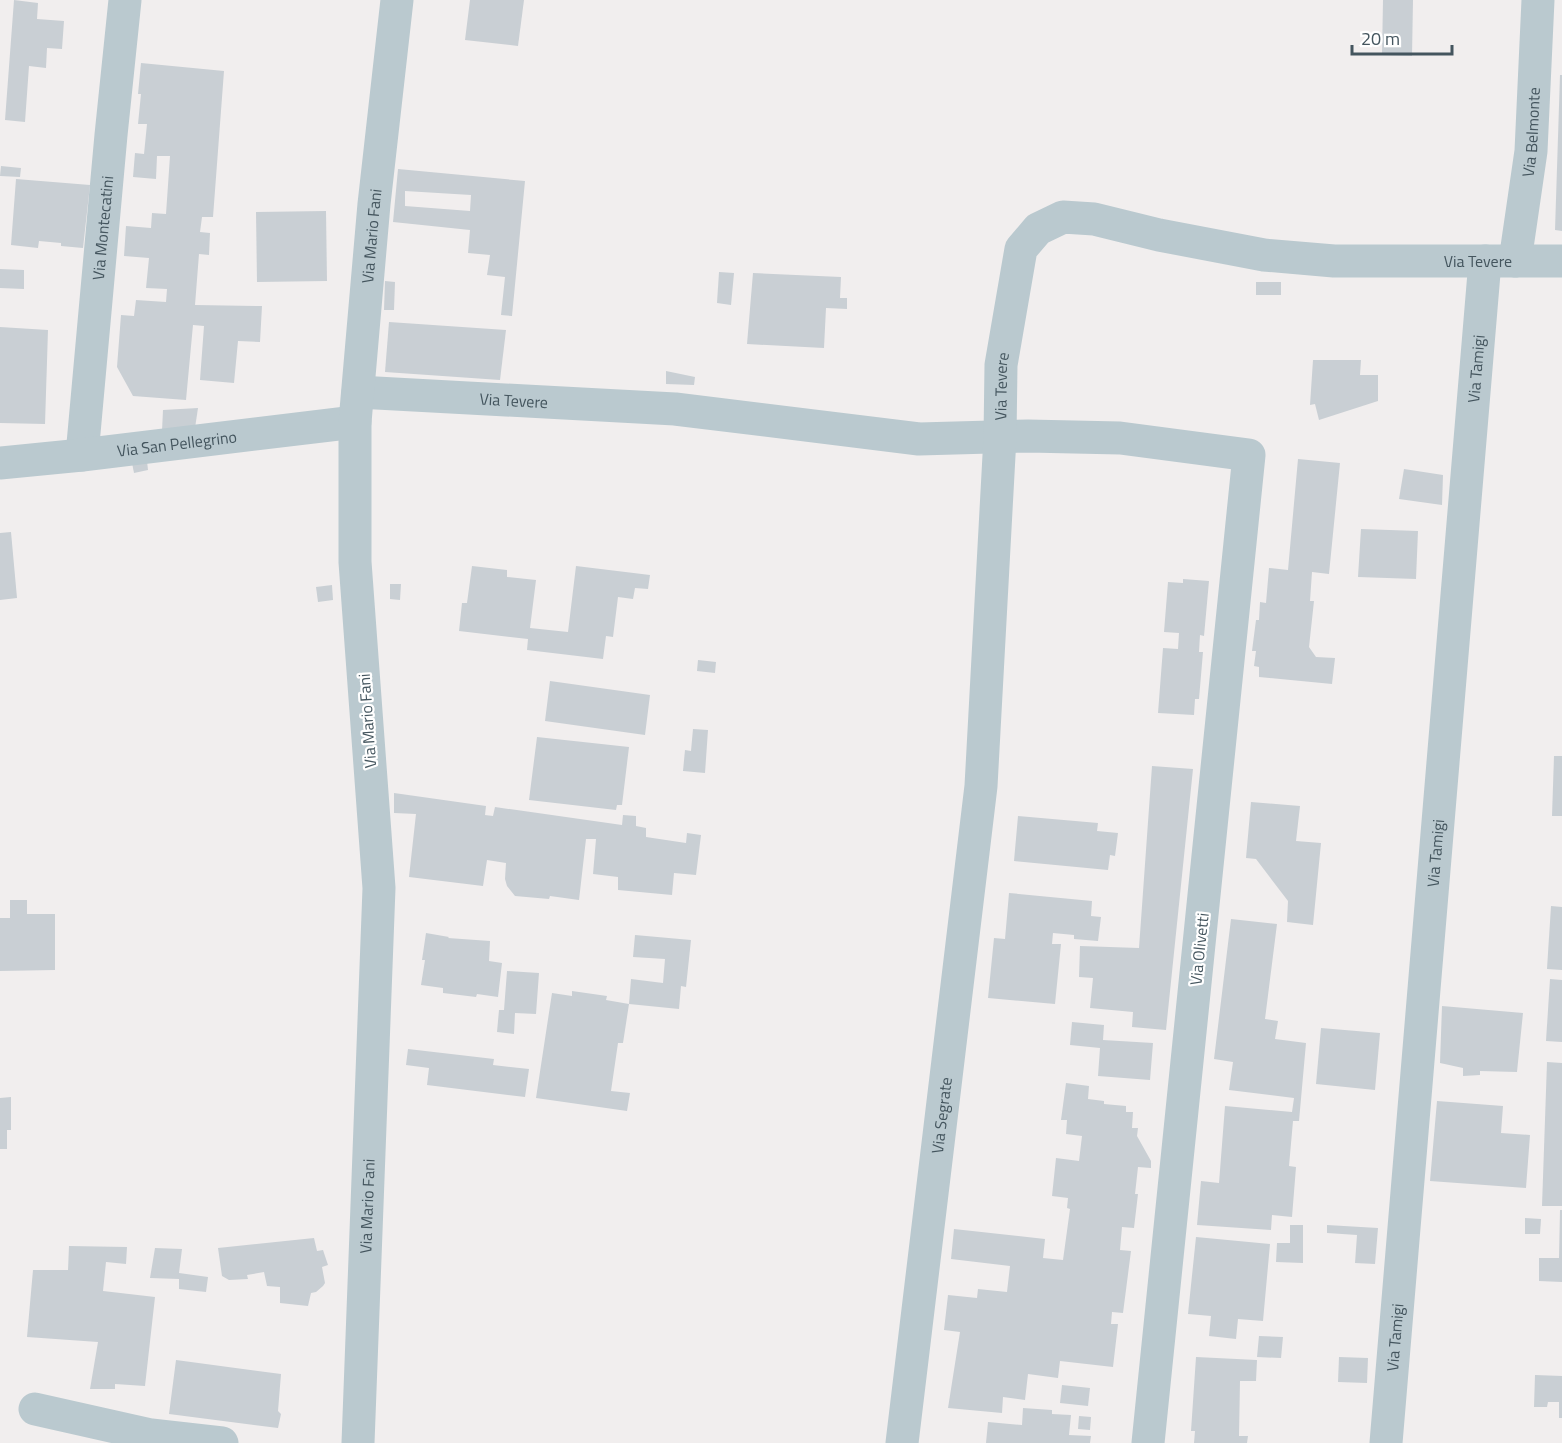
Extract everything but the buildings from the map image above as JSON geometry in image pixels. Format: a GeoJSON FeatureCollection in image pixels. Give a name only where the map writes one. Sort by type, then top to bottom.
{"type":"FeatureCollection","features":[{"type":"Feature","properties":{"kind":"street","name":"Via Montecatini"},"geometry":{"type":"LineString","coordinates":[[82,455],[125,0]]}},
{"type":"Feature","properties":{"kind":"street","name":"Via Mario Fani"},"geometry":{"type":"LineString","coordinates":[[358,1443],[379,888],[355,562],[357,407],[374,204],[397,0]]}},
{"type":"Feature","properties":{"kind":"street","name":"Via Belmonte"},"geometry":{"type":"LineString","coordinates":[[1500,261],[1531,152],[1538,0]]}},
{"type":"Feature","properties":{"kind":"street","name":"Via Tevere"},"geometry":{"type":"LineString","coordinates":[[357,407],[675,409],[919,439],[1000,437],[1000,365],[1021,249],[1038,229],[1063,217],[1094,219],[1159,235],[1264,255],[1334,261],[1562,261]]}},
{"type":"Feature","properties":{"kind":"street","name":"Via Tamigi"},"geometry":{"type":"LineString","coordinates":[[1386,1443],[1500,261]]}},
{"type":"Feature","properties":{"kind":"street","name":"Via San Pellegrino"},"geometry":{"type":"LineString","coordinates":[[0,463],[82,455],[357,407]]}},
{"type":"Feature","properties":{"kind":"street","name":"Via Olivetti"},"geometry":{"type":"LineString","coordinates":[[1000,437],[1120,438],[1249,455],[1148,1443]]}},
{"type":"Feature","properties":{"kind":"street","name":"Via Segrate"},"geometry":{"type":"LineString","coordinates":[[902,1443],[981,786],[1000,437]]}},
{"type":"Feature","properties":{"kind":"street"},"geometry":{"type":"LineString","coordinates":[[35,1409],[151,1435],[222,1443]]}}]}
